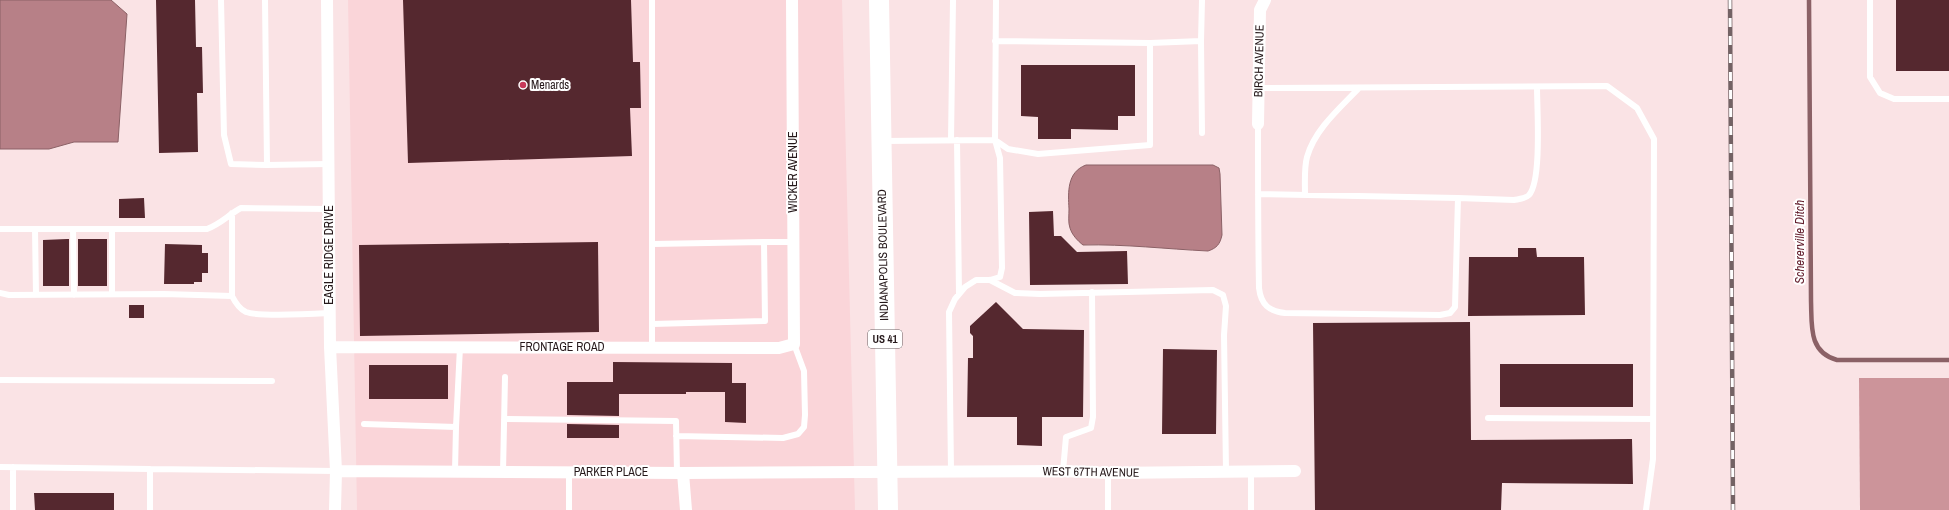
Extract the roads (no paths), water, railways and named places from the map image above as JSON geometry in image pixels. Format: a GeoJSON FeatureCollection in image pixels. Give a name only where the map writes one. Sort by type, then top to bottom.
{"type":"FeatureCollection","features":[{"type":"Feature","properties":{"kind":"highway","name":"INDIANAPOLIS BOULEVARD"},"geometry":{"type":"LineString","coordinates":[[879,0],[888,510]]}},
{"type":"Feature","properties":{"kind":"street","name":"EAGLE RIDGE DRIVE"},"geometry":{"type":"LineString","coordinates":[[327,0],[330,347],[336,471],[336,510]]}},
{"type":"Feature","properties":{"kind":"street","name":"WICKER AVENUE"},"geometry":{"type":"LineString","coordinates":[[792,0],[794,344]]}},
{"type":"Feature","properties":{"kind":"street","name":"BIRCH AVENUE"},"geometry":{"type":"LineString","coordinates":[[1258,124],[1260,10],[1265,0]]}},
{"type":"Feature","properties":{"kind":"street","name":"FRONTAGE ROAD"},"geometry":{"type":"LineString","coordinates":[[330,347],[779,348],[794,344]]}},
{"type":"Feature","properties":{"kind":"street","name":"PARKER PLACE"},"geometry":{"type":"LineString","coordinates":[[336,471],[680,473],[887,471]]}},
{"type":"Feature","properties":{"kind":"street","name":"WEST 67TH AVENUE"},"geometry":{"type":"LineString","coordinates":[[887,471],[1063,471],[1108,473],[1295,471]]}},
{"type":"Feature","properties":{"kind":"street"},"geometry":{"type":"LineString","coordinates":[[680,473],[686,510]]}},
{"type":"Feature","properties":{"kind":"lane"},"geometry":{"type":"LineString","coordinates":[[221,0],[224,135],[231,164],[328,164]]}},
{"type":"Feature","properties":{"kind":"lane"},"geometry":{"type":"LineString","coordinates":[[265,0],[267,165]]}},
{"type":"Feature","properties":{"kind":"lane"},"geometry":{"type":"LineString","coordinates":[[652,0],[652,348]]}},
{"type":"Feature","properties":{"kind":"lane"},"geometry":{"type":"LineString","coordinates":[[953,0],[954,140],[959,294]]}},
{"type":"Feature","properties":{"kind":"lane"},"geometry":{"type":"LineString","coordinates":[[951,471],[949,312],[964,287],[976,280],[990,280],[1000,277],[1002,268],[1000,158],[995,140],[996,0]]}},
{"type":"Feature","properties":{"kind":"lane"},"geometry":{"type":"LineString","coordinates":[[1202,0],[1202,133]]}},
{"type":"Feature","properties":{"kind":"lane"},"geometry":{"type":"LineString","coordinates":[[1870,0],[1870,77],[1880,93],[1894,99],[1949,99]]}},
{"type":"Feature","properties":{"kind":"lane"},"geometry":{"type":"LineString","coordinates":[[996,41],[1150,43],[1201,41]]}},
{"type":"Feature","properties":{"kind":"lane"},"geometry":{"type":"LineString","coordinates":[[882,141],[995,140],[1008,148],[1038,154],[1150,145],[1150,43]]}},
{"type":"Feature","properties":{"kind":"lane"},"geometry":{"type":"LineString","coordinates":[[1259,88],[1607,86],[1637,108],[1654,139],[1653,459],[1646,510]]}},
{"type":"Feature","properties":{"kind":"lane"},"geometry":{"type":"LineString","coordinates":[[1258,194],[1522,199],[1528,196],[1533,188],[1536,173],[1538,87]]}},
{"type":"Feature","properties":{"kind":"lane"},"geometry":{"type":"LineString","coordinates":[[1305,194],[1306,158],[1314,142],[1329,120],[1359,88]]}},
{"type":"Feature","properties":{"kind":"lane"},"geometry":{"type":"LineString","coordinates":[[1258,124],[1260,298],[1266,307],[1274,312],[1450,314],[1455,307],[1456,297],[1458,198]]}},
{"type":"Feature","properties":{"kind":"lane"},"geometry":{"type":"LineString","coordinates":[[0,229],[207,229],[219,224],[232,213],[241,208],[329,209]]}},
{"type":"Feature","properties":{"kind":"lane"},"geometry":{"type":"LineString","coordinates":[[232,213],[232,296],[237,305],[246,312],[268,314],[330,314]]}},
{"type":"Feature","properties":{"kind":"lane"},"geometry":{"type":"LineString","coordinates":[[35,229],[36,295]]}},
{"type":"Feature","properties":{"kind":"lane"},"geometry":{"type":"LineString","coordinates":[[73,229],[74,295]]}},
{"type":"Feature","properties":{"kind":"lane"},"geometry":{"type":"LineString","coordinates":[[112,229],[112,294]]}},
{"type":"Feature","properties":{"kind":"lane"},"geometry":{"type":"LineString","coordinates":[[652,324],[765,321],[764,242]]}},
{"type":"Feature","properties":{"kind":"lane"},"geometry":{"type":"LineString","coordinates":[[652,244],[793,242]]}},
{"type":"Feature","properties":{"kind":"lane"},"geometry":{"type":"LineString","coordinates":[[990,280],[1015,293],[1040,294],[1213,290],[1223,295],[1226,306],[1226,471]]}},
{"type":"Feature","properties":{"kind":"lane"},"geometry":{"type":"LineString","coordinates":[[1063,471],[1066,437],[1090,428],[1093,417],[1092,292]]}},
{"type":"Feature","properties":{"kind":"lane"},"geometry":{"type":"LineString","coordinates":[[0,293],[9,295],[112,294],[232,296]]}},
{"type":"Feature","properties":{"kind":"lane"},"geometry":{"type":"LineString","coordinates":[[676,436],[783,438],[798,434],[804,427],[804,371],[794,344]]}},
{"type":"Feature","properties":{"kind":"lane"},"geometry":{"type":"LineString","coordinates":[[455,471],[460,347]]}},
{"type":"Feature","properties":{"kind":"lane"},"geometry":{"type":"LineString","coordinates":[[503,472],[505,377]]}},
{"type":"Feature","properties":{"kind":"lane"},"geometry":{"type":"LineString","coordinates":[[0,380],[272,381]]}},
{"type":"Feature","properties":{"kind":"lane"},"geometry":{"type":"LineString","coordinates":[[1488,418],[1653,419]]}},
{"type":"Feature","properties":{"kind":"lane"},"geometry":{"type":"LineString","coordinates":[[504,419],[676,421],[680,473]]}},
{"type":"Feature","properties":{"kind":"lane"},"geometry":{"type":"LineString","coordinates":[[364,424],[456,427]]}},
{"type":"Feature","properties":{"kind":"lane"},"geometry":{"type":"LineString","coordinates":[[0,466],[336,471]]}},
{"type":"Feature","properties":{"kind":"lane"},"geometry":{"type":"LineString","coordinates":[[13,467],[13,510]]}},
{"type":"Feature","properties":{"kind":"lane"},"geometry":{"type":"LineString","coordinates":[[150,469],[150,510]]}},
{"type":"Feature","properties":{"kind":"lane"},"geometry":{"type":"LineString","coordinates":[[1251,471],[1251,510]]}},
{"type":"Feature","properties":{"kind":"lane"},"geometry":{"type":"LineString","coordinates":[[569,472],[569,510]]}},
{"type":"Feature","properties":{"kind":"lane"},"geometry":{"type":"LineString","coordinates":[[1108,473],[1108,510]]}},
{"type":"Feature","properties":{"kind":"waterway","name":"Schererville Ditch"},"geometry":{"type":"LineString","coordinates":[[1809,0],[1811,301],[1812,328],[1816,344],[1821,351],[1837,360],[1949,360]]}},
{"type":"Feature","properties":{"kind":"railway"},"geometry":{"type":"LineString","coordinates":[[1730,0],[1733,510]]}},
{"type":"Feature","properties":{"kind":"place","name":"Menards"},"geometry":{"type":"Point","coordinates":[523,85]}}]}
